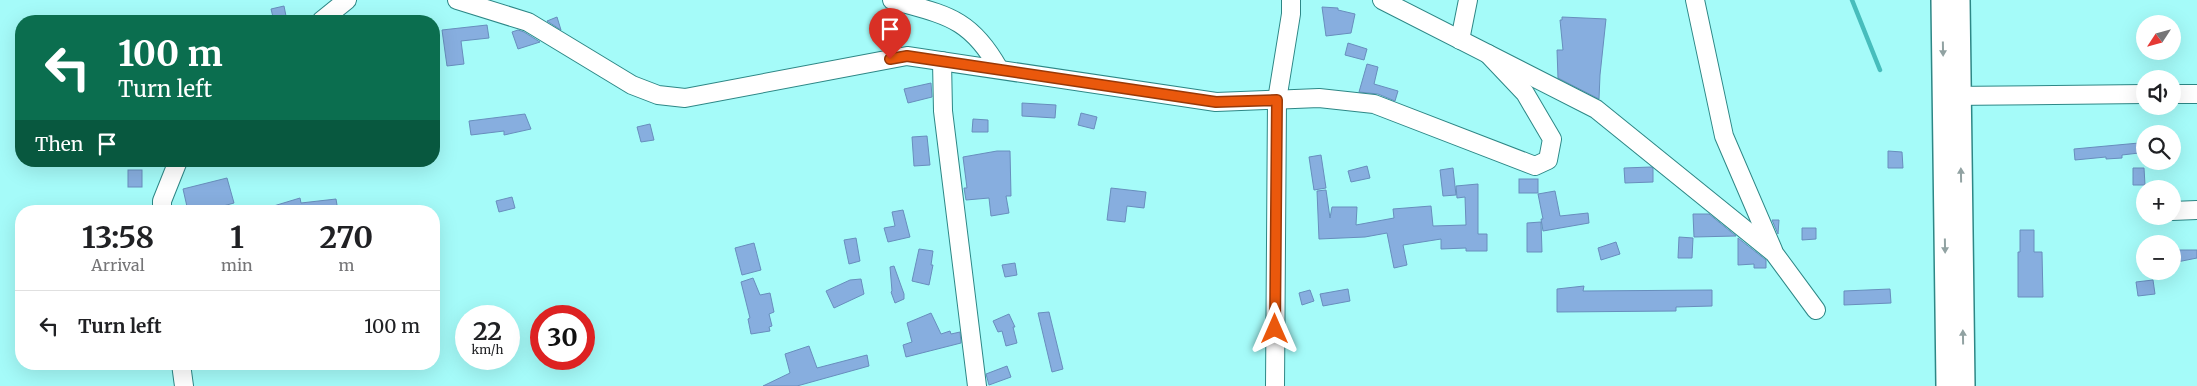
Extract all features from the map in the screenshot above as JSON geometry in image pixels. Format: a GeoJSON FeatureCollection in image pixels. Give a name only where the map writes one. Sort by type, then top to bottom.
{"type":"FeatureCollection","features":[{"type":"Feature","properties":{"kind":"street"},"geometry":{"type":"LineString","coordinates":[[328,15],[347,0]]}},
{"type":"Feature","properties":{"kind":"street"},"geometry":{"type":"LineString","coordinates":[[457,0],[528,22],[632,85],[658,95],[685,98],[907,56],[1216,102],[1318,98],[1374,104],[1535,166],[1548,160],[1552,139],[1525,93],[1488,54]]}},
{"type":"Feature","properties":{"kind":"street"},"geometry":{"type":"LineString","coordinates":[[892,0],[945,15],[965,26],[987,47],[998,69]]}},
{"type":"Feature","properties":{"kind":"street"},"geometry":{"type":"LineString","coordinates":[[1275,386],[1277,100],[1291,14],[1291,0]]}},
{"type":"Feature","properties":{"kind":"street"},"geometry":{"type":"LineString","coordinates":[[1382,0],[1596,110],[1774,252]]}},
{"type":"Feature","properties":{"kind":"street"},"geometry":{"type":"LineString","coordinates":[[1460,40],[1468,0]]}},
{"type":"Feature","properties":{"kind":"street"},"geometry":{"type":"LineString","coordinates":[[1695,0],[1724,136],[1774,252],[1816,310]]}},
{"type":"Feature","properties":{"kind":"street"},"geometry":{"type":"LineString","coordinates":[[1942,0],[1952,96],[1964,386]]}},
{"type":"Feature","properties":{"kind":"street"},"geometry":{"type":"LineString","coordinates":[[1947,386],[1952,96],[1959,0]]}},
{"type":"Feature","properties":{"kind":"street"},"geometry":{"type":"LineString","coordinates":[[942,61],[943,111],[977,386]]}},
{"type":"Feature","properties":{"kind":"street"},"geometry":{"type":"LineString","coordinates":[[1952,96],[2136,94]]}},
{"type":"Feature","properties":{"kind":"street"},"geometry":{"type":"LineString","coordinates":[[2181,94],[2197,94]]}},
{"type":"Feature","properties":{"kind":"street"},"geometry":{"type":"LineString","coordinates":[[162,205],[176,167]]}},
{"type":"Feature","properties":{"kind":"street"},"geometry":{"type":"LineString","coordinates":[[2181,211],[2197,210]]}},
{"type":"Feature","properties":{"kind":"street"},"geometry":{"type":"LineString","coordinates":[[182,370],[184,386]]}},
{"type":"Feature","properties":{"kind":"building"},"geometry":{"type":"Polygon","coordinates":[[[284,6],[286,15],[272,15],[271,9],[284,6]]]}},
{"type":"Feature","properties":{"kind":"building"},"geometry":{"type":"Polygon","coordinates":[[[1322,7],[1338,8],[1338,10],[1355,14],[1351,33],[1326,36],[1322,7]]]}},
{"type":"Feature","properties":{"kind":"building"},"geometry":{"type":"Polygon","coordinates":[[[557,17],[561,30],[547,21],[557,17]]]}},
{"type":"Feature","properties":{"kind":"building"},"geometry":{"type":"Polygon","coordinates":[[[1562,17],[1606,19],[1599,99],[1558,78],[1557,50],[1563,50],[1560,20],[1562,20],[1562,17]]]}},
{"type":"Feature","properties":{"kind":"building"},"geometry":{"type":"Polygon","coordinates":[[[487,25],[489,38],[461,41],[464,64],[447,66],[442,30],[487,25]]]}},
{"type":"Feature","properties":{"kind":"building"},"geometry":{"type":"Polygon","coordinates":[[[518,30],[540,42],[518,49],[512,32],[518,30]]]}},
{"type":"Feature","properties":{"kind":"building"},"geometry":{"type":"Polygon","coordinates":[[[1348,43],[1367,49],[1364,60],[1345,55],[1348,43]]]}},
{"type":"Feature","properties":{"kind":"building"},"geometry":{"type":"Polygon","coordinates":[[[1367,64],[1378,67],[1374,84],[1398,91],[1395,101],[1378,94],[1359,92],[1367,64]]]}},
{"type":"Feature","properties":{"kind":"building"},"geometry":{"type":"Polygon","coordinates":[[[931,83],[932,97],[908,103],[904,89],[931,83]]]}},
{"type":"Feature","properties":{"kind":"building"},"geometry":{"type":"Polygon","coordinates":[[[1022,103],[1056,105],[1055,118],[1022,116],[1022,103]]]}},
{"type":"Feature","properties":{"kind":"building"},"geometry":{"type":"Polygon","coordinates":[[[1081,113],[1097,117],[1094,129],[1078,125],[1081,113]]]}},
{"type":"Feature","properties":{"kind":"building"},"geometry":{"type":"Polygon","coordinates":[[[525,114],[531,129],[504,135],[504,131],[471,135],[469,121],[525,114]]]}},
{"type":"Feature","properties":{"kind":"building"},"geometry":{"type":"Polygon","coordinates":[[[973,119],[988,120],[988,132],[972,132],[973,119]]]}},
{"type":"Feature","properties":{"kind":"building"},"geometry":{"type":"Polygon","coordinates":[[[650,124],[654,140],[641,142],[637,127],[650,124]]]}},
{"type":"Feature","properties":{"kind":"building"},"geometry":{"type":"Polygon","coordinates":[[[927,136],[930,165],[914,166],[912,137],[927,136]]]}},
{"type":"Feature","properties":{"kind":"building"},"geometry":{"type":"Polygon","coordinates":[[[2136,143],[2136,153],[2122,155],[2122,158],[2106,159],[2106,157],[2075,160],[2074,149],[2136,143]]]}},
{"type":"Feature","properties":{"kind":"building"},"geometry":{"type":"Polygon","coordinates":[[[997,151],[1010,151],[1011,196],[1006,196],[1009,213],[991,216],[989,198],[966,200],[964,188],[967,188],[963,157],[997,151]]]}},
{"type":"Feature","properties":{"kind":"building"},"geometry":{"type":"Polygon","coordinates":[[[1888,151],[1902,152],[1903,168],[1888,168],[1888,151]]]}},
{"type":"Feature","properties":{"kind":"building"},"geometry":{"type":"Polygon","coordinates":[[[1321,155],[1326,188],[1314,190],[1309,157],[1321,155]]]}},
{"type":"Feature","properties":{"kind":"building"},"geometry":{"type":"Polygon","coordinates":[[[1367,166],[1370,178],[1351,182],[1348,171],[1367,166]]]}},
{"type":"Feature","properties":{"kind":"building"},"geometry":{"type":"Polygon","coordinates":[[[1453,168],[1456,195],[1443,196],[1440,170],[1453,168]]]}},
{"type":"Feature","properties":{"kind":"building"},"geometry":{"type":"Polygon","coordinates":[[[1624,168],[1653,168],[1653,182],[1625,183],[1624,168]]]}},
{"type":"Feature","properties":{"kind":"building"},"geometry":{"type":"Polygon","coordinates":[[[2133,168],[2144,170],[2145,180],[2136,180],[2136,185],[2133,185],[2133,168]]]}},
{"type":"Feature","properties":{"kind":"building"},"geometry":{"type":"Polygon","coordinates":[[[128,170],[142,170],[142,187],[128,187],[128,170]]]}},
{"type":"Feature","properties":{"kind":"building"},"geometry":{"type":"Polygon","coordinates":[[[227,178],[234,203],[227,205],[187,205],[183,189],[227,178]]]}},
{"type":"Feature","properties":{"kind":"building"},"geometry":{"type":"Polygon","coordinates":[[[1519,179],[1538,179],[1538,193],[1519,193],[1519,179]]]}},
{"type":"Feature","properties":{"kind":"building"},"geometry":{"type":"Polygon","coordinates":[[[1478,184],[1478,234],[1487,234],[1487,251],[1466,251],[1466,248],[1441,249],[1441,239],[1403,245],[1407,265],[1394,268],[1387,233],[1365,237],[1319,239],[1317,191],[1326,190],[1330,218],[1332,207],[1357,207],[1356,225],[1394,218],[1393,209],[1431,206],[1433,226],[1466,225],[1465,197],[1457,198],[1456,186],[1478,184]]]}},
{"type":"Feature","properties":{"kind":"building"},"geometry":{"type":"Polygon","coordinates":[[[1111,188],[1146,192],[1144,208],[1127,206],[1125,222],[1107,220],[1111,188]]]}},
{"type":"Feature","properties":{"kind":"building"},"geometry":{"type":"Polygon","coordinates":[[[1555,191],[1560,216],[1588,213],[1589,223],[1543,231],[1541,219],[1543,219],[1538,194],[1555,191]]]}},
{"type":"Feature","properties":{"kind":"building"},"geometry":{"type":"Polygon","coordinates":[[[512,197],[515,208],[499,212],[496,201],[512,197]]]}},
{"type":"Feature","properties":{"kind":"building"},"geometry":{"type":"Polygon","coordinates":[[[300,198],[301,203],[336,199],[337,205],[277,205],[300,198]]]}},
{"type":"Feature","properties":{"kind":"building"},"geometry":{"type":"Polygon","coordinates":[[[903,210],[910,237],[888,242],[884,228],[895,226],[892,212],[903,210]]]}},
{"type":"Feature","properties":{"kind":"building"},"geometry":{"type":"Polygon","coordinates":[[[1693,214],[1709,214],[1736,236],[1694,237],[1693,214]]]}},
{"type":"Feature","properties":{"kind":"building"},"geometry":{"type":"Polygon","coordinates":[[[1772,220],[1779,220],[1778,234],[1772,220]]]}},
{"type":"Feature","properties":{"kind":"building"},"geometry":{"type":"Polygon","coordinates":[[[1541,222],[1542,252],[1527,252],[1527,223],[1541,222]]]}},
{"type":"Feature","properties":{"kind":"building"},"geometry":{"type":"Polygon","coordinates":[[[1802,228],[1816,228],[1816,239],[1802,240],[1802,228]]]}},
{"type":"Feature","properties":{"kind":"building"},"geometry":{"type":"Polygon","coordinates":[[[2020,230],[2034,230],[2034,252],[2042,252],[2043,297],[2018,297],[2020,230]]]}},
{"type":"Feature","properties":{"kind":"building"},"geometry":{"type":"Polygon","coordinates":[[[1679,237],[1693,238],[1692,258],[1678,258],[1679,237]]]}},
{"type":"Feature","properties":{"kind":"building"},"geometry":{"type":"Polygon","coordinates":[[[856,238],[860,261],[849,264],[844,240],[856,238]]]}},
{"type":"Feature","properties":{"kind":"building"},"geometry":{"type":"Polygon","coordinates":[[[1738,238],[1766,260],[1766,268],[1754,268],[1754,264],[1738,265],[1738,238]]]}},
{"type":"Feature","properties":{"kind":"building"},"geometry":{"type":"Polygon","coordinates":[[[1616,242],[1620,254],[1601,260],[1598,248],[1616,242]]]}},
{"type":"Feature","properties":{"kind":"building"},"geometry":{"type":"Polygon","coordinates":[[[754,243],[761,270],[742,275],[735,248],[754,243]]]}},
{"type":"Feature","properties":{"kind":"building"},"geometry":{"type":"Polygon","coordinates":[[[919,249],[933,251],[931,265],[933,265],[929,285],[912,281],[919,249]]]}},
{"type":"Feature","properties":{"kind":"building"},"geometry":{"type":"Polygon","coordinates":[[[2181,250],[2197,250],[2197,258],[2181,261],[2181,250]]]}},
{"type":"Feature","properties":{"kind":"building"},"geometry":{"type":"Polygon","coordinates":[[[1015,263],[1017,275],[1005,277],[1002,265],[1015,263]]]}},
{"type":"Feature","properties":{"kind":"building"},"geometry":{"type":"Polygon","coordinates":[[[894,266],[904,294],[904,299],[895,303],[891,292],[890,267],[894,266]]]}},
{"type":"Feature","properties":{"kind":"building"},"geometry":{"type":"Polygon","coordinates":[[[753,278],[760,295],[770,293],[774,312],[769,314],[772,326],[769,327],[770,331],[751,334],[748,319],[750,318],[741,282],[753,278]]]}},
{"type":"Feature","properties":{"kind":"building"},"geometry":{"type":"Polygon","coordinates":[[[861,279],[864,294],[834,308],[826,291],[850,280],[861,279]]]}},
{"type":"Feature","properties":{"kind":"building"},"geometry":{"type":"Polygon","coordinates":[[[2153,280],[2155,294],[2138,296],[2136,282],[2153,280]]]}},
{"type":"Feature","properties":{"kind":"building"},"geometry":{"type":"Polygon","coordinates":[[[1584,286],[1583,291],[1712,290],[1712,306],[1676,307],[1676,311],[1557,312],[1557,289],[1584,286]]]}},
{"type":"Feature","properties":{"kind":"building"},"geometry":{"type":"Polygon","coordinates":[[[1348,289],[1350,301],[1323,306],[1320,294],[1348,289]]]}},
{"type":"Feature","properties":{"kind":"building"},"geometry":{"type":"Polygon","coordinates":[[[1890,289],[1891,303],[1844,305],[1844,291],[1890,289]]]}},
{"type":"Feature","properties":{"kind":"building"},"geometry":{"type":"Polygon","coordinates":[[[1310,290],[1314,301],[1302,305],[1299,293],[1310,290]]]}},
{"type":"Feature","properties":{"kind":"building"},"geometry":{"type":"Polygon","coordinates":[[[1049,312],[1063,369],[1052,372],[1038,313],[1049,312]]]}},
{"type":"Feature","properties":{"kind":"building"},"geometry":{"type":"Polygon","coordinates":[[[931,313],[941,334],[950,331],[951,334],[960,332],[961,343],[906,357],[903,345],[912,342],[907,323],[931,313]]]}},
{"type":"Feature","properties":{"kind":"building"},"geometry":{"type":"Polygon","coordinates":[[[1009,314],[1015,327],[1013,327],[1017,343],[1006,346],[1002,331],[998,332],[993,321],[1009,314]]]}},
{"type":"Feature","properties":{"kind":"building"},"geometry":{"type":"Polygon","coordinates":[[[809,346],[817,368],[867,355],[869,366],[797,386],[763,386],[790,373],[785,354],[809,346]]]}},
{"type":"Feature","properties":{"kind":"building"},"geometry":{"type":"Polygon","coordinates":[[[1007,366],[1011,377],[989,385],[986,374],[1007,366]]]}},
{"type":"Feature","properties":{"kind":"waterway"},"geometry":{"type":"LineString","coordinates":[[1852,0],[1880,70]]}},
{"type":"Feature","properties":{"kind":"route"},"geometry":{"type":"LineString","coordinates":[[890,59],[907,56],[1216,102],[1277,100],[1275,329]]}}]}
